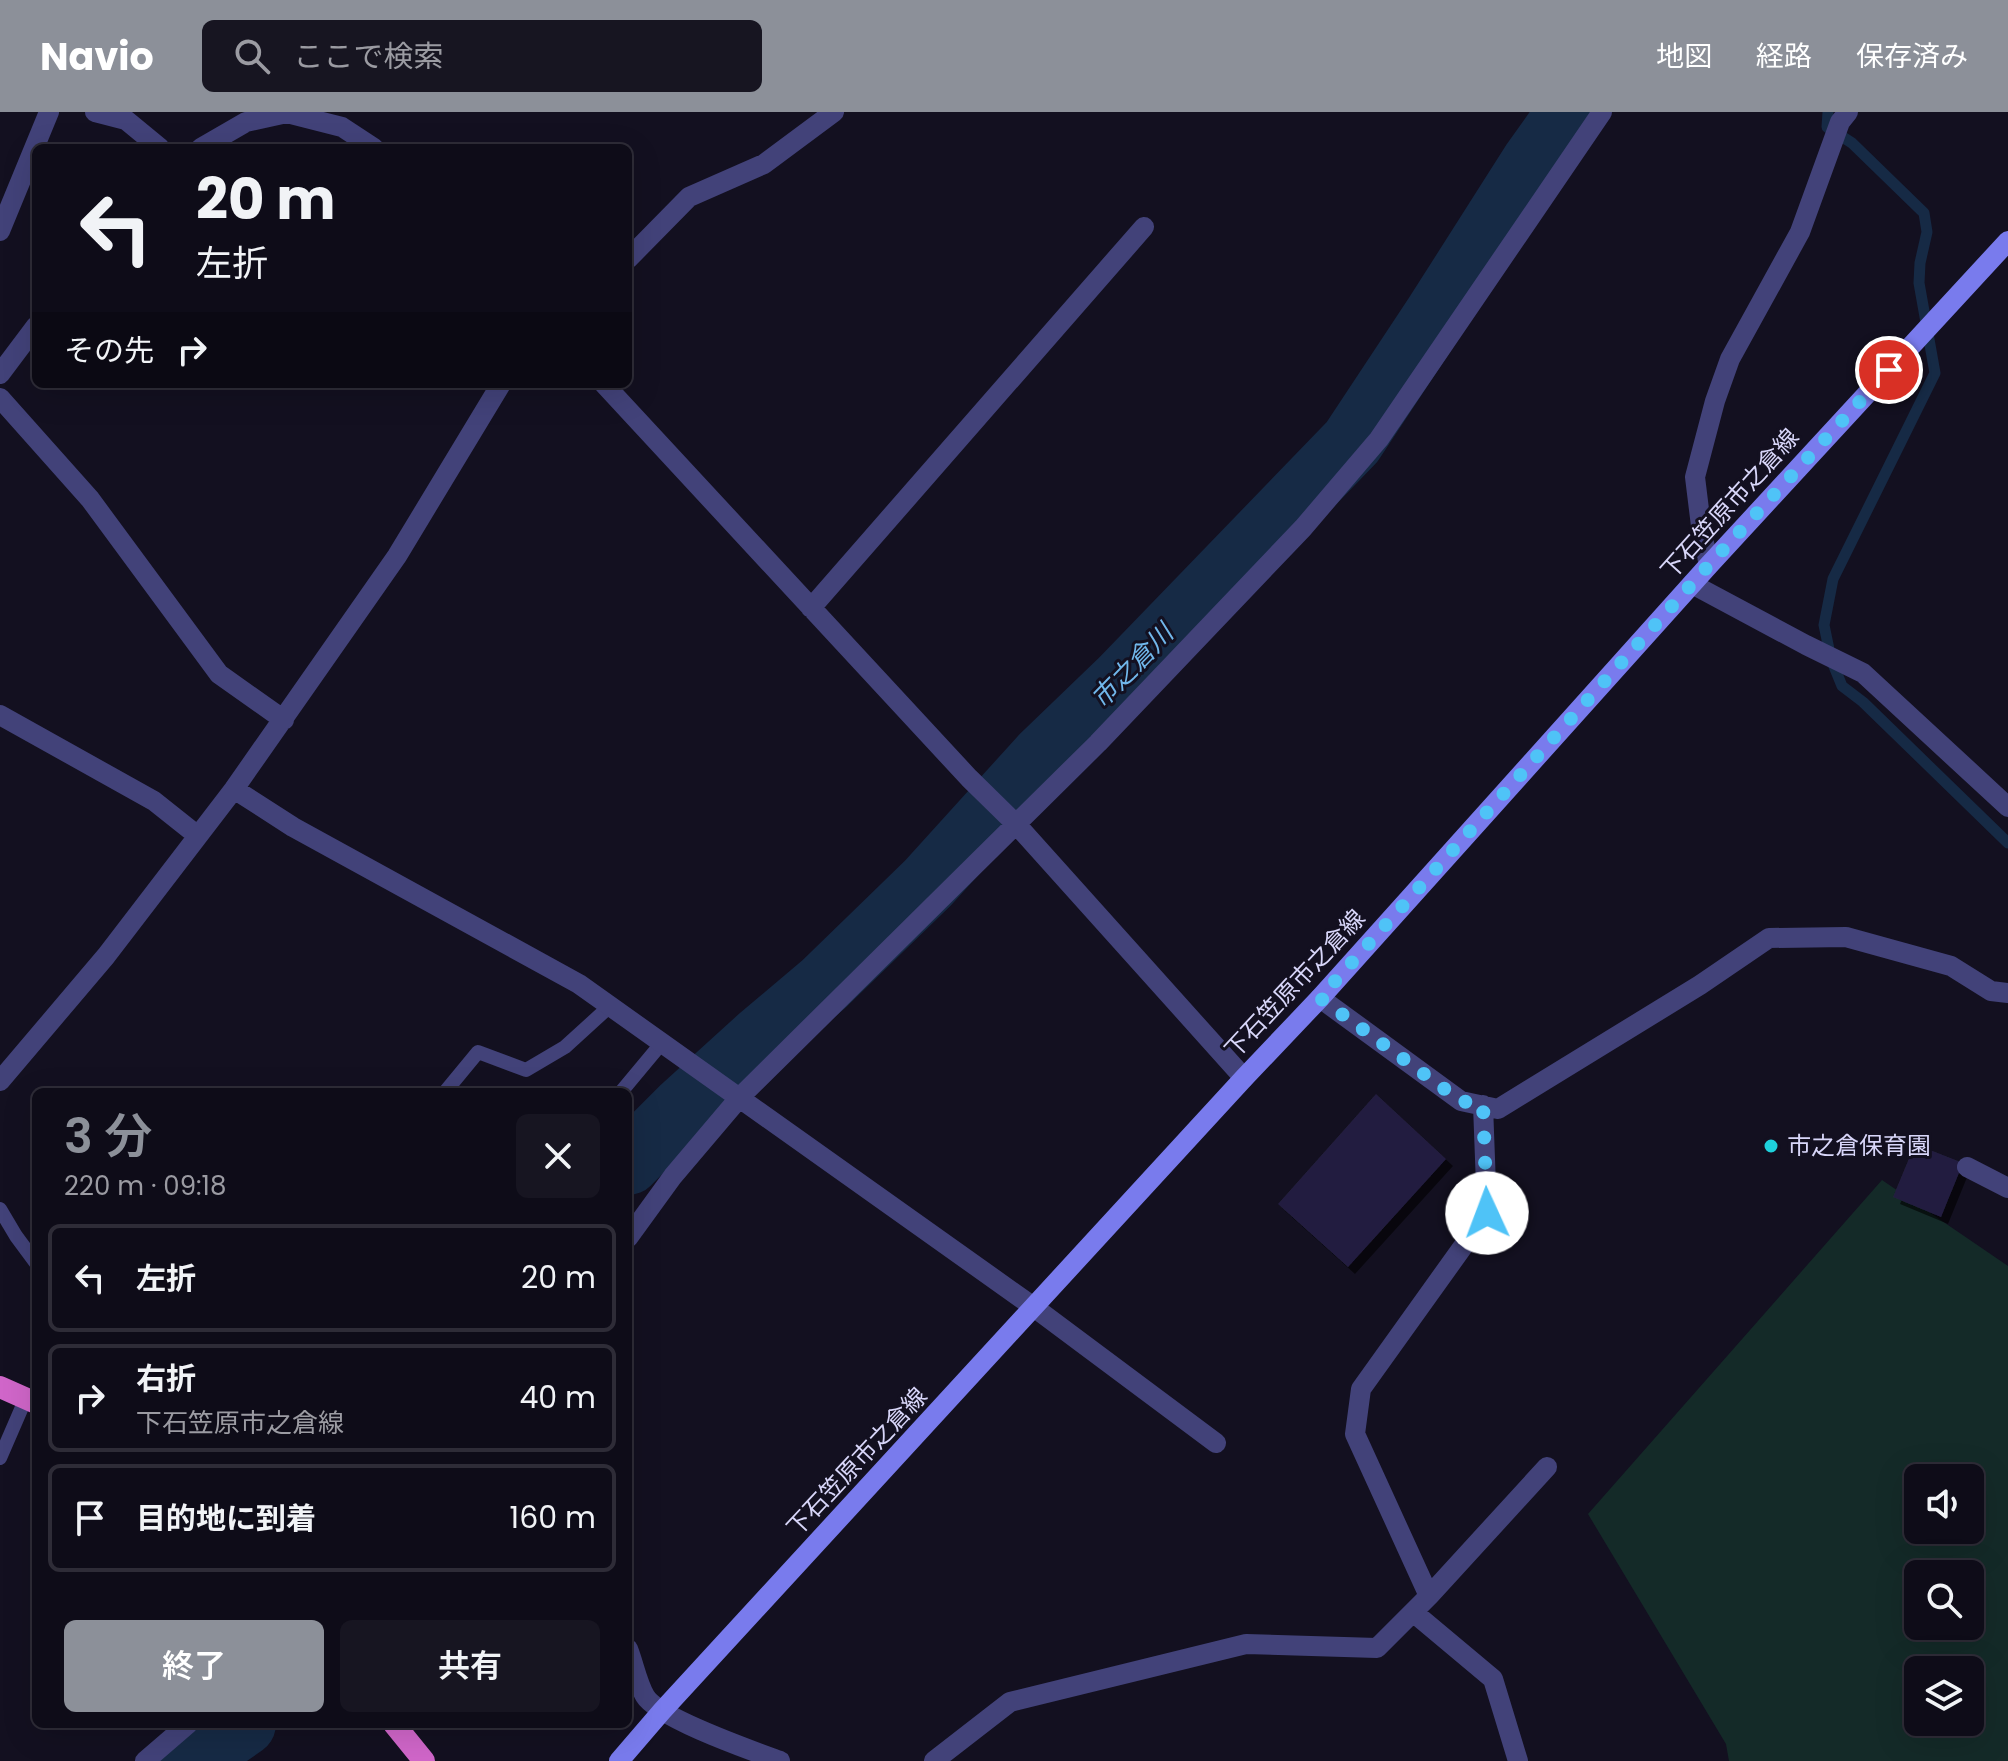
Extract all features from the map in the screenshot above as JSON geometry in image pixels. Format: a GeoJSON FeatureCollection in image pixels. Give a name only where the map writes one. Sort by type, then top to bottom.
{"type":"FeatureCollection","features":[{"type":"Feature","properties":{"kind":"highway"},"geometry":{"type":"LineString","coordinates":[[0,1387],[31,1400]]}},
{"type":"Feature","properties":{"kind":"highway"},"geometry":{"type":"LineString","coordinates":[[397,1728],[424,1761]]}},
{"type":"Feature","properties":{"kind":"main road","name":"下石笠原市之倉線"},"geometry":{"type":"LineString","coordinates":[[619,1761],[1320,998],[1709,565],[2008,241]]}},
{"type":"Feature","properties":{"kind":"street"},"geometry":{"type":"LineString","coordinates":[[36,144],[49,112]]}},
{"type":"Feature","properties":{"kind":"street"},"geometry":{"type":"LineString","coordinates":[[95,112],[126,120],[155,144]]}},
{"type":"Feature","properties":{"kind":"street"},"geometry":{"type":"LineString","coordinates":[[632,255],[689,197],[764,164],[834,112]]}},
{"type":"Feature","properties":{"kind":"street"},"geometry":{"type":"LineString","coordinates":[[632,1232],[673,1176],[740,1097],[1098,743],[1303,528],[1379,439],[1602,112]]}},
{"type":"Feature","properties":{"kind":"street"},"geometry":{"type":"LineString","coordinates":[[208,144],[246,122],[287,113],[342,127],[368,144]]}},
{"type":"Feature","properties":{"kind":"street"},"geometry":{"type":"LineString","coordinates":[[1709,565],[1695,477],[1715,401],[1730,359],[1800,232],[1844,117]]}},
{"type":"Feature","properties":{"kind":"street"},"geometry":{"type":"LineString","coordinates":[[0,231],[32,153]]}},
{"type":"Feature","properties":{"kind":"street"},"geometry":{"type":"LineString","coordinates":[[811,608],[1144,227]]}},
{"type":"Feature","properties":{"kind":"street"},"geometry":{"type":"LineString","coordinates":[[0,374],[32,331]]}},
{"type":"Feature","properties":{"kind":"street"},"geometry":{"type":"LineString","coordinates":[[0,1081],[106,956],[284,720],[397,556],[499,388]]}},
{"type":"Feature","properties":{"kind":"street"},"geometry":{"type":"LineString","coordinates":[[608,388],[969,778],[1016,824],[1244,1078]]}},
{"type":"Feature","properties":{"kind":"street"},"geometry":{"type":"LineString","coordinates":[[0,398],[90,499],[219,674],[284,720]]}},
{"type":"Feature","properties":{"kind":"street"},"geometry":{"type":"LineString","coordinates":[[1692,584],[1863,673],[2008,807]]}},
{"type":"Feature","properties":{"kind":"street"},"geometry":{"type":"LineString","coordinates":[[0,715],[154,801],[198,836]]}},
{"type":"Feature","properties":{"kind":"street"},"geometry":{"type":"LineString","coordinates":[[234,789],[293,827],[579,984],[1035,1308],[1216,1443]]}},
{"type":"Feature","properties":{"kind":"street"},"geometry":{"type":"LineString","coordinates":[[1320,998],[1461,1101],[1498,1109],[1700,985],[1769,938],[1846,937],[1951,966],[1991,991],[2008,993]]}},
{"type":"Feature","properties":{"kind":"street"},"geometry":{"type":"LineString","coordinates":[[1429,1596],[1355,1434],[1361,1389],[1487,1213],[1483,1105]]}},
{"type":"Feature","properties":{"kind":"street"},"geometry":{"type":"LineString","coordinates":[[1967,1167],[2008,1188]]}},
{"type":"Feature","properties":{"kind":"street"},"geometry":{"type":"LineString","coordinates":[[934,1761],[1010,1702],[1246,1644],[1377,1648],[1547,1467]]}},
{"type":"Feature","properties":{"kind":"street"},"geometry":{"type":"LineString","coordinates":[[1413,1612],[1493,1679],[1518,1761]]}},
{"type":"Feature","properties":{"kind":"street"},"geometry":{"type":"LineString","coordinates":[[632,1660],[646,1698],[662,1711],[780,1761]]}},
{"type":"Feature","properties":{"kind":"street"},"geometry":{"type":"LineString","coordinates":[[145,1761],[183,1728]]}},
{"type":"Feature","properties":{"kind":"lane"},"geometry":{"type":"LineString","coordinates":[[448,1088],[478,1052],[526,1070],[565,1047],[610,1006]]}},
{"type":"Feature","properties":{"kind":"lane"},"geometry":{"type":"LineString","coordinates":[[625,1088],[668,1048]]}},
{"type":"Feature","properties":{"kind":"lane"},"geometry":{"type":"LineString","coordinates":[[0,1209],[32,1258]]}},
{"type":"Feature","properties":{"kind":"lane"},"geometry":{"type":"LineString","coordinates":[[0,1458],[31,1400]]}},
{"type":"Feature","properties":{"kind":"green space"},"geometry":{"type":"Polygon","coordinates":[[[1882,1180],[2008,1266],[2008,1761],[1729,1761],[1726,1744],[1588,1514],[1882,1180]]]}},
{"type":"Feature","properties":{"kind":"building"},"geometry":{"type":"Polygon","coordinates":[[[1376,1094],[1446,1159],[1348,1267],[1278,1204],[1376,1094]]]}},
{"type":"Feature","properties":{"kind":"building"},"geometry":{"type":"Polygon","coordinates":[[[1915,1144],[1963,1163],[1941,1217],[1893,1197],[1915,1144]]]}},
{"type":"Feature","properties":{"kind":"waterway","name":"市之倉川"},"geometry":{"type":"LineString","coordinates":[[632,1159],[683,1108],[824,984],[928,883],[1043,756],[1123,679],[1352,442],[1569,112]]}},
{"type":"Feature","properties":{"kind":"waterway"},"geometry":{"type":"LineString","coordinates":[[1828,112],[1827,127],[1852,143],[1924,213],[1927,232],[1919,283],[1935,373],[1833,579],[1824,625],[1831,659],[1842,686],[1863,702],[2008,843]]}},
{"type":"Feature","properties":{"kind":"waterway","name":"市之倉川"},"geometry":{"type":"LineString","coordinates":[[191,1761],[238,1728]]}},
{"type":"Feature","properties":{"kind":"place","name":"市之倉保育園"},"geometry":{"type":"Point","coordinates":[1771,1146]}},
{"type":"Feature","properties":{"kind":"route"},"geometry":{"type":"LineString","coordinates":[[1487,1213],[1483,1105],[1461,1101],[1320,998],[1709,565],[1889,370]]}}]}
